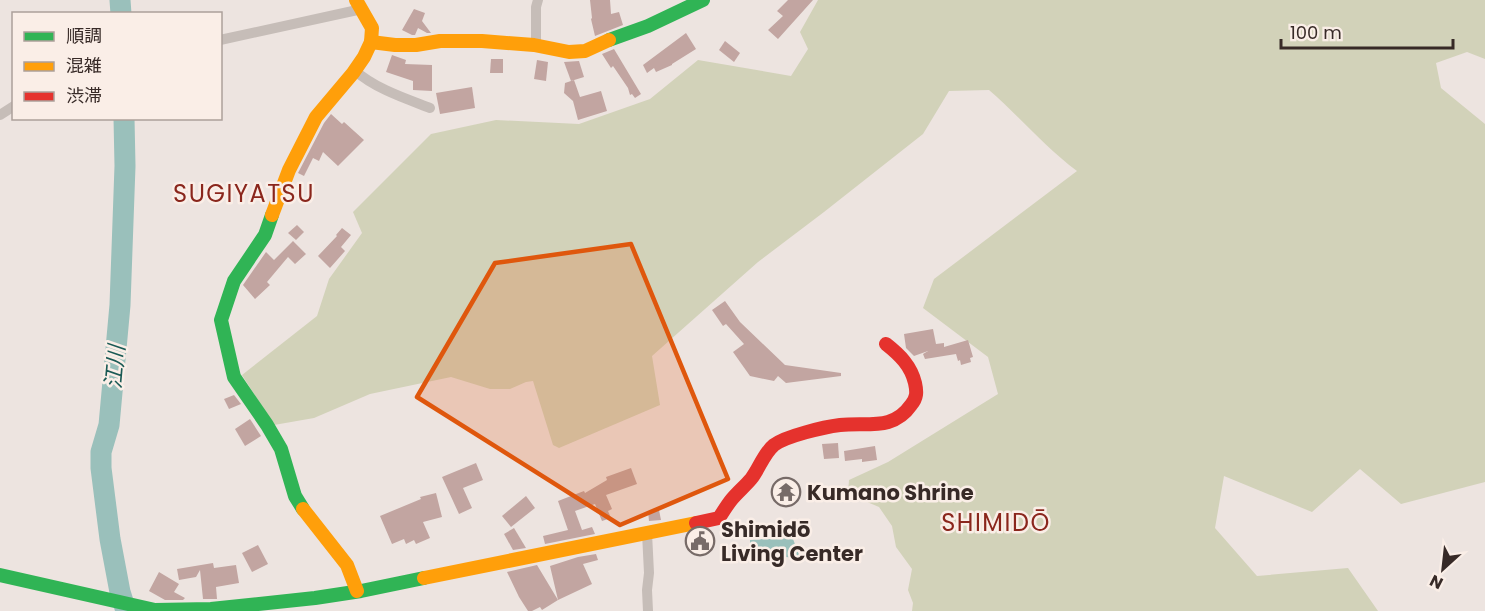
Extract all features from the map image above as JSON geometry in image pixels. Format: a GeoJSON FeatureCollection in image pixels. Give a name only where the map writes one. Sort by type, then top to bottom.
{"type":"FeatureCollection","features":[{"type":"Feature","properties":{"kind":"street"},"geometry":{"type":"LineString","coordinates":[[536,45],[538,0]]}},
{"type":"Feature","properties":{"kind":"street"},"geometry":{"type":"LineString","coordinates":[[371,42],[416,45],[440,41],[472,41],[536,45],[569,52],[585,51],[648,26],[704,0]]}},
{"type":"Feature","properties":{"kind":"street"},"geometry":{"type":"LineString","coordinates":[[222,39],[359,4],[372,28],[371,42],[364,57],[316,117],[302,143],[289,170],[265,235],[234,281],[221,320],[234,377],[281,449],[295,496],[347,565],[357,591]]}},
{"type":"Feature","properties":{"kind":"street"},"geometry":{"type":"LineString","coordinates":[[354,70],[386,91],[430,108]]}},
{"type":"Feature","properties":{"kind":"street"},"geometry":{"type":"LineString","coordinates":[[0,575],[155,610],[212,609],[315,598],[410,582],[719,518],[732,499],[752,478],[774,445],[797,435],[820,429],[842,425],[888,423],[907,411],[915,400],[917,391],[914,378],[905,360],[885,344]]}},
{"type":"Feature","properties":{"kind":"street"},"geometry":{"type":"LineString","coordinates":[[646,533],[649,573],[648,611]]}},
{"type":"Feature","properties":{"kind":"highlighted area"},"geometry":{"type":"Polygon","coordinates":[[[631,244],[728,479],[620,525],[417,397],[495,263],[631,244]]]}},
{"type":"Feature","properties":{"kind":"green space"},"geometry":{"type":"Polygon","coordinates":[[[818,0],[1485,0],[1485,59],[1467,52],[1436,63],[1441,88],[1485,124],[1485,482],[1401,504],[1360,469],[1312,512],[1224,476],[1215,528],[1257,576],[1348,568],[1378,611],[912,611],[913,603],[908,590],[912,569],[896,547],[892,526],[879,507],[848,494],[849,480],[888,462],[998,394],[988,357],[923,308],[934,279],[1077,171],[989,90],[949,91],[923,134],[758,262],[652,356],[660,405],[559,448],[553,445],[533,381],[510,389],[490,389],[451,377],[370,394],[314,418],[274,425],[242,375],[317,316],[329,279],[362,233],[353,212],[431,134],[496,120],[579,124],[650,99],[698,60],[791,76],[808,49],[800,32],[818,0]]]}},
{"type":"Feature","properties":{"kind":"water"},"geometry":{"type":"Polygon","coordinates":[[[787,535],[793,539],[801,560],[785,557],[763,560],[750,554],[750,540],[787,535]]]}},
{"type":"Feature","properties":{"kind":"building"},"geometry":{"type":"Polygon","coordinates":[[[590,0],[610,0],[611,14],[619,12],[623,25],[595,36],[590,0]]]}},
{"type":"Feature","properties":{"kind":"building"},"geometry":{"type":"Polygon","coordinates":[[[788,0],[813,0],[778,39],[768,30],[783,16],[777,11],[788,0]]]}},
{"type":"Feature","properties":{"kind":"building"},"geometry":{"type":"Polygon","coordinates":[[[414,9],[425,13],[422,21],[431,33],[418,28],[415,35],[412,35],[402,30],[414,9]]]}},
{"type":"Feature","properties":{"kind":"building"},"geometry":{"type":"Polygon","coordinates":[[[686,33],[696,49],[672,65],[656,72],[654,68],[647,73],[643,65],[686,33]]]}},
{"type":"Feature","properties":{"kind":"building"},"geometry":{"type":"Polygon","coordinates":[[[725,41],[740,53],[734,62],[719,50],[725,41]]]}},
{"type":"Feature","properties":{"kind":"building"},"geometry":{"type":"Polygon","coordinates":[[[614,49],[641,94],[635,98],[632,94],[630,95],[628,88],[613,66],[611,68],[602,54],[614,49]]]}},
{"type":"Feature","properties":{"kind":"building"},"geometry":{"type":"Polygon","coordinates":[[[392,55],[406,60],[405,64],[432,65],[432,91],[413,90],[413,81],[386,72],[392,55]]]}},
{"type":"Feature","properties":{"kind":"building"},"geometry":{"type":"Polygon","coordinates":[[[491,59],[503,59],[503,73],[490,73],[491,59]]]}},
{"type":"Feature","properties":{"kind":"building"},"geometry":{"type":"Polygon","coordinates":[[[537,60],[548,62],[546,81],[534,79],[537,60]]]}},
{"type":"Feature","properties":{"kind":"building"},"geometry":{"type":"Polygon","coordinates":[[[579,61],[584,77],[571,81],[564,62],[579,61]]]}},
{"type":"Feature","properties":{"kind":"building"},"geometry":{"type":"Polygon","coordinates":[[[574,80],[580,97],[601,91],[607,111],[578,120],[573,101],[564,93],[565,83],[574,80]]]}},
{"type":"Feature","properties":{"kind":"building"},"geometry":{"type":"Polygon","coordinates":[[[472,87],[475,108],[440,114],[436,93],[472,87]]]}},
{"type":"Feature","properties":{"kind":"building"},"geometry":{"type":"Polygon","coordinates":[[[331,114],[364,140],[338,166],[323,152],[319,161],[313,158],[304,176],[298,173],[331,114]]]}},
{"type":"Feature","properties":{"kind":"building"},"geometry":{"type":"Polygon","coordinates":[[[297,225],[304,232],[296,240],[288,233],[297,225]]]}},
{"type":"Feature","properties":{"kind":"building"},"geometry":{"type":"Polygon","coordinates":[[[342,228],[351,235],[341,247],[345,251],[330,268],[318,256],[342,228]]]}},
{"type":"Feature","properties":{"kind":"building"},"geometry":{"type":"Polygon","coordinates":[[[293,241],[306,254],[295,264],[288,257],[267,282],[270,285],[255,299],[243,285],[266,252],[274,260],[293,241]]]}},
{"type":"Feature","properties":{"kind":"building"},"geometry":{"type":"Polygon","coordinates":[[[725,301],[740,322],[785,365],[841,373],[841,376],[786,383],[778,376],[774,381],[750,376],[733,352],[744,344],[726,324],[723,326],[712,310],[725,301]]]}},
{"type":"Feature","properties":{"kind":"building"},"geometry":{"type":"Polygon","coordinates":[[[933,329],[936,344],[944,343],[944,347],[968,340],[973,357],[970,358],[971,362],[961,365],[956,354],[925,359],[923,354],[928,351],[914,356],[906,348],[904,334],[933,329]]]}},
{"type":"Feature","properties":{"kind":"building"},"geometry":{"type":"Polygon","coordinates":[[[234,395],[241,404],[229,409],[224,399],[234,395]]]}},
{"type":"Feature","properties":{"kind":"building"},"geometry":{"type":"Polygon","coordinates":[[[250,419],[261,436],[245,446],[235,429],[250,419]]]}},
{"type":"Feature","properties":{"kind":"building"},"geometry":{"type":"Polygon","coordinates":[[[838,443],[839,458],[824,459],[822,444],[838,443]]]}},
{"type":"Feature","properties":{"kind":"building"},"geometry":{"type":"Polygon","coordinates":[[[875,446],[877,460],[845,461],[844,451],[875,446]]]}},
{"type":"Feature","properties":{"kind":"building"},"geometry":{"type":"Polygon","coordinates":[[[476,463],[483,480],[463,488],[472,508],[459,514],[442,477],[476,463]]]}},
{"type":"Feature","properties":{"kind":"building"},"geometry":{"type":"Polygon","coordinates":[[[631,468],[637,484],[606,495],[612,509],[608,511],[611,518],[602,521],[595,504],[575,511],[582,530],[592,527],[595,534],[545,544],[543,536],[568,530],[558,501],[584,491],[585,493],[607,480],[606,477],[631,468]]]}},
{"type":"Feature","properties":{"kind":"building"},"geometry":{"type":"Polygon","coordinates":[[[436,493],[442,517],[423,522],[430,538],[416,544],[414,540],[406,544],[404,539],[392,544],[380,516],[421,499],[420,497],[436,493]]]}},
{"type":"Feature","properties":{"kind":"building"},"geometry":{"type":"Polygon","coordinates":[[[526,496],[535,508],[511,527],[502,516],[526,496]]]}},
{"type":"Feature","properties":{"kind":"building"},"geometry":{"type":"Polygon","coordinates":[[[659,510],[661,520],[649,521],[648,511],[659,510]]]}},
{"type":"Feature","properties":{"kind":"building"},"geometry":{"type":"Polygon","coordinates":[[[514,528],[526,548],[513,550],[504,534],[514,528]]]}},
{"type":"Feature","properties":{"kind":"building","name":"Shimidō Living Center"},"geometry":{"type":"Polygon","coordinates":[[[708,531],[711,548],[692,549],[690,535],[708,531]]]}},
{"type":"Feature","properties":{"kind":"building"},"geometry":{"type":"Polygon","coordinates":[[[258,545],[268,564],[252,572],[242,553],[258,545]]]}},
{"type":"Feature","properties":{"kind":"building"},"geometry":{"type":"Polygon","coordinates":[[[596,554],[598,560],[583,564],[592,584],[558,600],[550,566],[596,554]]]}},
{"type":"Feature","properties":{"kind":"building"},"geometry":{"type":"Polygon","coordinates":[[[213,563],[214,568],[236,565],[239,583],[216,587],[217,599],[203,599],[200,570],[196,577],[179,580],[177,569],[213,563]]]}},
{"type":"Feature","properties":{"kind":"building"},"geometry":{"type":"Polygon","coordinates":[[[537,565],[558,600],[542,610],[540,607],[528,611],[507,572],[537,565]]]}},
{"type":"Feature","properties":{"kind":"building"},"geometry":{"type":"Polygon","coordinates":[[[159,572],[179,584],[174,592],[185,598],[183,600],[165,600],[149,591],[159,572]]]}},
{"type":"Feature","properties":{"kind":"waterway","name":"江川"},"geometry":{"type":"LineString","coordinates":[[120,0],[121,12]]}},
{"type":"Feature","properties":{"kind":"waterway","name":"江川"},"geometry":{"type":"LineString","coordinates":[[124,120],[125,166],[120,305],[109,425],[101,452],[101,468],[110,539],[126,611]]}},
{"type":"Feature","properties":{"kind":"traffic: fast"},"geometry":{"type":"LineString","coordinates":[[609,40],[648,26],[703,0]]}},
{"type":"Feature","properties":{"kind":"traffic: fast"},"geometry":{"type":"LineString","coordinates":[[272,215],[265,235],[234,281],[221,320],[234,377],[281,449],[295,496],[303,509]]}},
{"type":"Feature","properties":{"kind":"traffic: fast"},"geometry":{"type":"LineString","coordinates":[[0,575],[155,610],[211,609],[315,598],[424,578]]}},
{"type":"Feature","properties":{"kind":"traffic: slow"},"geometry":{"type":"LineString","coordinates":[[272,215],[289,170],[316,117],[353,73],[371,42],[372,28],[356,0]]}},
{"type":"Feature","properties":{"kind":"traffic: slow"},"geometry":{"type":"LineString","coordinates":[[371,42],[416,45],[440,41],[482,41],[534,45],[569,52],[585,51],[609,40]]}},
{"type":"Feature","properties":{"kind":"traffic: slow"},"geometry":{"type":"LineString","coordinates":[[303,509],[347,565],[357,591]]}},
{"type":"Feature","properties":{"kind":"traffic: slow"},"geometry":{"type":"LineString","coordinates":[[424,578],[696,523]]}},
{"type":"Feature","properties":{"kind":"traffic: jam"},"geometry":{"type":"LineString","coordinates":[[696,523],[719,518],[732,499],[751,479],[767,452],[787,438],[833,426],[879,424],[896,419],[904,413],[915,397],[915,383],[904,361],[886,344]]}},
{"type":"Feature","properties":{"kind":"place","name":"Kumano Shrine"},"geometry":{"type":"Point","coordinates":[786,492]}},
{"type":"Feature","properties":{"kind":"place","name":"Shimidō Living Center"},"geometry":{"type":"Point","coordinates":[700,541]}},
{"type":"Feature","properties":{"kind":"district","name":"SUGIYATSU"},"geometry":{"type":"Point","coordinates":[244,193]}},
{"type":"Feature","properties":{"kind":"district","name":"SHIMIDŌ"},"geometry":{"type":"Point","coordinates":[996,522]}}]}
